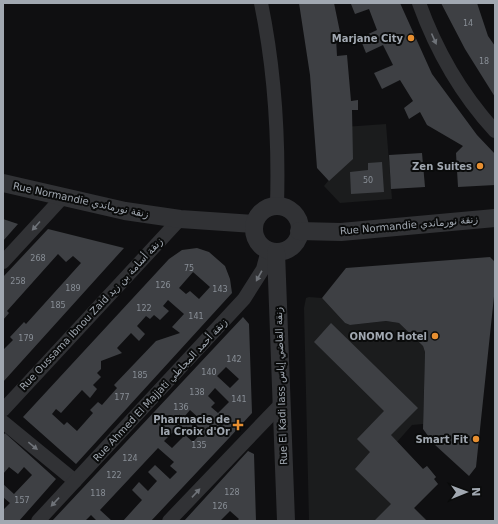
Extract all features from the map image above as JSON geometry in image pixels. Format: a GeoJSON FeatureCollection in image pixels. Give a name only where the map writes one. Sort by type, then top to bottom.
{"type":"FeatureCollection","features":[{"type":"Feature","properties":{"kind":"street"},"geometry":{"type":"LineString","coordinates":[[261,3],[271,65],[277,123],[277,206]]}},
{"type":"Feature","properties":{"kind":"street"},"geometry":{"type":"LineString","coordinates":[[419,3],[444,60],[475,108],[495,131]]}},
{"type":"Feature","properties":{"kind":"street","name":"Rue Normandie زنقة نورماندي"},"geometry":{"type":"LineString","coordinates":[[3,183],[62,198],[125,211],[180,219],[254,224]]}},
{"type":"Feature","properties":{"kind":"street"},"geometry":{"type":"LineString","coordinates":[[3,262],[62,198]]}},
{"type":"Feature","properties":{"kind":"street"},"geometry":{"type":"LineString","coordinates":[[277,206],[285,207],[294,214],[298,221],[299,231],[296,241],[291,247],[272,251],[256,239],[254,224],[262,211],[277,206]]}},
{"type":"Feature","properties":{"kind":"street","name":"Rue Normandie زنقة نورماندي"},"geometry":{"type":"LineString","coordinates":[[299,231],[341,232],[495,218]]}},
{"type":"Feature","properties":{"kind":"street","name":"Rue Oussama Ibnou Zaid زنقة أسامة بن زيد"},"geometry":{"type":"LineString","coordinates":[[3,410],[180,219]]}},
{"type":"Feature","properties":{"kind":"street","name":"Rue El Kadi Iass زنقة القاضي إياس"},"geometry":{"type":"LineString","coordinates":[[272,251],[282,403],[286,521]]}},
{"type":"Feature","properties":{"kind":"street","name":"Rue Ahmed El Majjati زنقة أحمد المجاطي"},"geometry":{"type":"LineString","coordinates":[[38,521],[244,299],[263,269],[272,251]]}},
{"type":"Feature","properties":{"kind":"street"},"geometry":{"type":"LineString","coordinates":[[169,521],[282,403]]}},
{"type":"Feature","properties":{"kind":"street"},"geometry":{"type":"LineString","coordinates":[[3,422],[75,480]]}},
{"type":"Feature","properties":{"kind":"shaded area"},"geometry":{"type":"Polygon","coordinates":[[[386,124],[392,199],[340,203],[324,186],[329,180],[315,129],[386,124]]]}},
{"type":"Feature","properties":{"kind":"shaded area"},"geometry":{"type":"Polygon","coordinates":[[[306,298],[322,298],[345,323],[350,325],[386,321],[399,323],[423,346],[425,352],[423,424],[412,425],[397,442],[423,469],[427,466],[436,477],[434,479],[438,484],[414,508],[428,521],[309,521],[304,308],[306,298]]]}},
{"type":"Feature","properties":{"kind":"building"},"geometry":{"type":"Polygon","coordinates":[[[299,3],[334,3],[341,37],[336,38],[337,56],[347,55],[351,101],[358,100],[358,110],[352,110],[353,159],[329,181],[317,168],[310,75],[299,3]]]}},
{"type":"Feature","properties":{"kind":"building"},"geometry":{"type":"Polygon","coordinates":[[[400,3],[432,74],[477,135],[495,154],[495,185],[458,187],[456,153],[463,146],[427,125],[420,112],[409,119],[404,108],[413,101],[400,80],[382,89],[374,73],[393,65],[383,45],[366,53],[360,38],[377,30],[369,9],[355,14],[351,4],[400,3]]]}},
{"type":"Feature","properties":{"kind":"building"},"geometry":{"type":"Polygon","coordinates":[[[441,3],[477,3],[488,36],[495,46],[495,97],[465,49],[441,3]]]}},
{"type":"Feature","properties":{"kind":"building"},"geometry":{"type":"Polygon","coordinates":[[[422,153],[425,187],[391,189],[389,155],[422,153]]]}},
{"type":"Feature","properties":{"kind":"building"},"geometry":{"type":"Polygon","coordinates":[[[382,162],[384,192],[351,194],[350,172],[368,170],[368,163],[382,162]]]}},
{"type":"Feature","properties":{"kind":"building"},"geometry":{"type":"Polygon","coordinates":[[[3,219],[18,224],[3,241],[3,219]]]}},
{"type":"Feature","properties":{"kind":"building"},"geometry":{"type":"Polygon","coordinates":[[[48,229],[124,248],[3,382],[3,350],[13,340],[10,337],[24,322],[26,324],[81,263],[73,256],[66,262],[58,254],[7,311],[9,313],[3,320],[3,277],[48,229]]]}},
{"type":"Feature","properties":{"kind":"building"},"geometry":{"type":"Polygon","coordinates":[[[197,248],[209,252],[225,266],[230,279],[232,293],[76,464],[23,417],[169,259],[182,250],[197,248]],[[193,272],[179,288],[186,294],[190,291],[199,299],[210,287],[193,272]],[[168,300],[163,306],[169,311],[160,320],[154,315],[150,319],[146,316],[137,326],[145,334],[139,341],[131,333],[117,348],[122,353],[101,361],[101,369],[97,373],[101,377],[93,385],[97,389],[90,398],[82,390],[61,413],[56,409],[52,414],[64,425],[67,422],[77,431],[93,413],[90,410],[98,402],[102,405],[117,388],[114,385],[156,341],[180,333],[172,327],[184,314],[168,300]]]}},
{"type":"Feature","properties":{"kind":"building"},"geometry":{"type":"Polygon","coordinates":[[[490,257],[495,262],[495,287],[476,467],[469,476],[434,444],[423,429],[425,352],[423,346],[399,323],[386,321],[350,325],[345,323],[322,298],[346,268],[490,257]]]}},
{"type":"Feature","properties":{"kind":"building"},"geometry":{"type":"Polygon","coordinates":[[[243,317],[249,324],[252,413],[230,437],[151,521],[123,521],[142,500],[132,490],[139,482],[148,491],[157,481],[148,472],[155,465],[170,479],[177,472],[170,466],[174,462],[158,448],[100,510],[112,521],[97,521],[91,515],[85,521],[52,521],[243,317]],[[226,367],[217,376],[230,388],[239,379],[226,367]],[[215,388],[208,396],[215,403],[211,407],[218,413],[229,402],[215,388]],[[190,410],[184,417],[193,426],[200,419],[190,410]],[[193,426],[185,435],[193,442],[201,433],[193,426]],[[175,430],[164,441],[172,448],[183,437],[175,430]]]}},
{"type":"Feature","properties":{"kind":"building"},"geometry":{"type":"Polygon","coordinates":[[[331,323],[418,408],[391,435],[423,469],[427,466],[436,477],[434,479],[438,484],[414,508],[427,521],[374,521],[391,504],[355,469],[370,452],[357,439],[384,411],[314,342],[331,323]]]}},
{"type":"Feature","properties":{"kind":"building"},"geometry":{"type":"Polygon","coordinates":[[[5,433],[56,479],[19,521],[3,521],[3,510],[10,503],[3,497],[3,484],[14,494],[32,475],[24,467],[18,474],[9,467],[3,474],[3,436],[5,433]]]}},
{"type":"Feature","properties":{"kind":"building"},"geometry":{"type":"Polygon","coordinates":[[[248,451],[254,454],[256,521],[237,521],[239,519],[230,511],[220,521],[184,521],[248,451]]]}},
{"type":"Feature","properties":{"kind":"place","name":"Marjane City"},"geometry":{"type":"Point","coordinates":[411,38]}},
{"type":"Feature","properties":{"kind":"place","name":"Zen Suites"},"geometry":{"type":"Point","coordinates":[480,166]}},
{"type":"Feature","properties":{"kind":"place","name":"ONOMO Hotel"},"geometry":{"type":"Point","coordinates":[435,336]}},
{"type":"Feature","properties":{"kind":"place","name":"Pharmacie de la Croix d'Or"},"geometry":{"type":"Point","coordinates":[238,425]}},
{"type":"Feature","properties":{"kind":"place","name":"Smart Fit"},"geometry":{"type":"Point","coordinates":[476,439]}}]}
